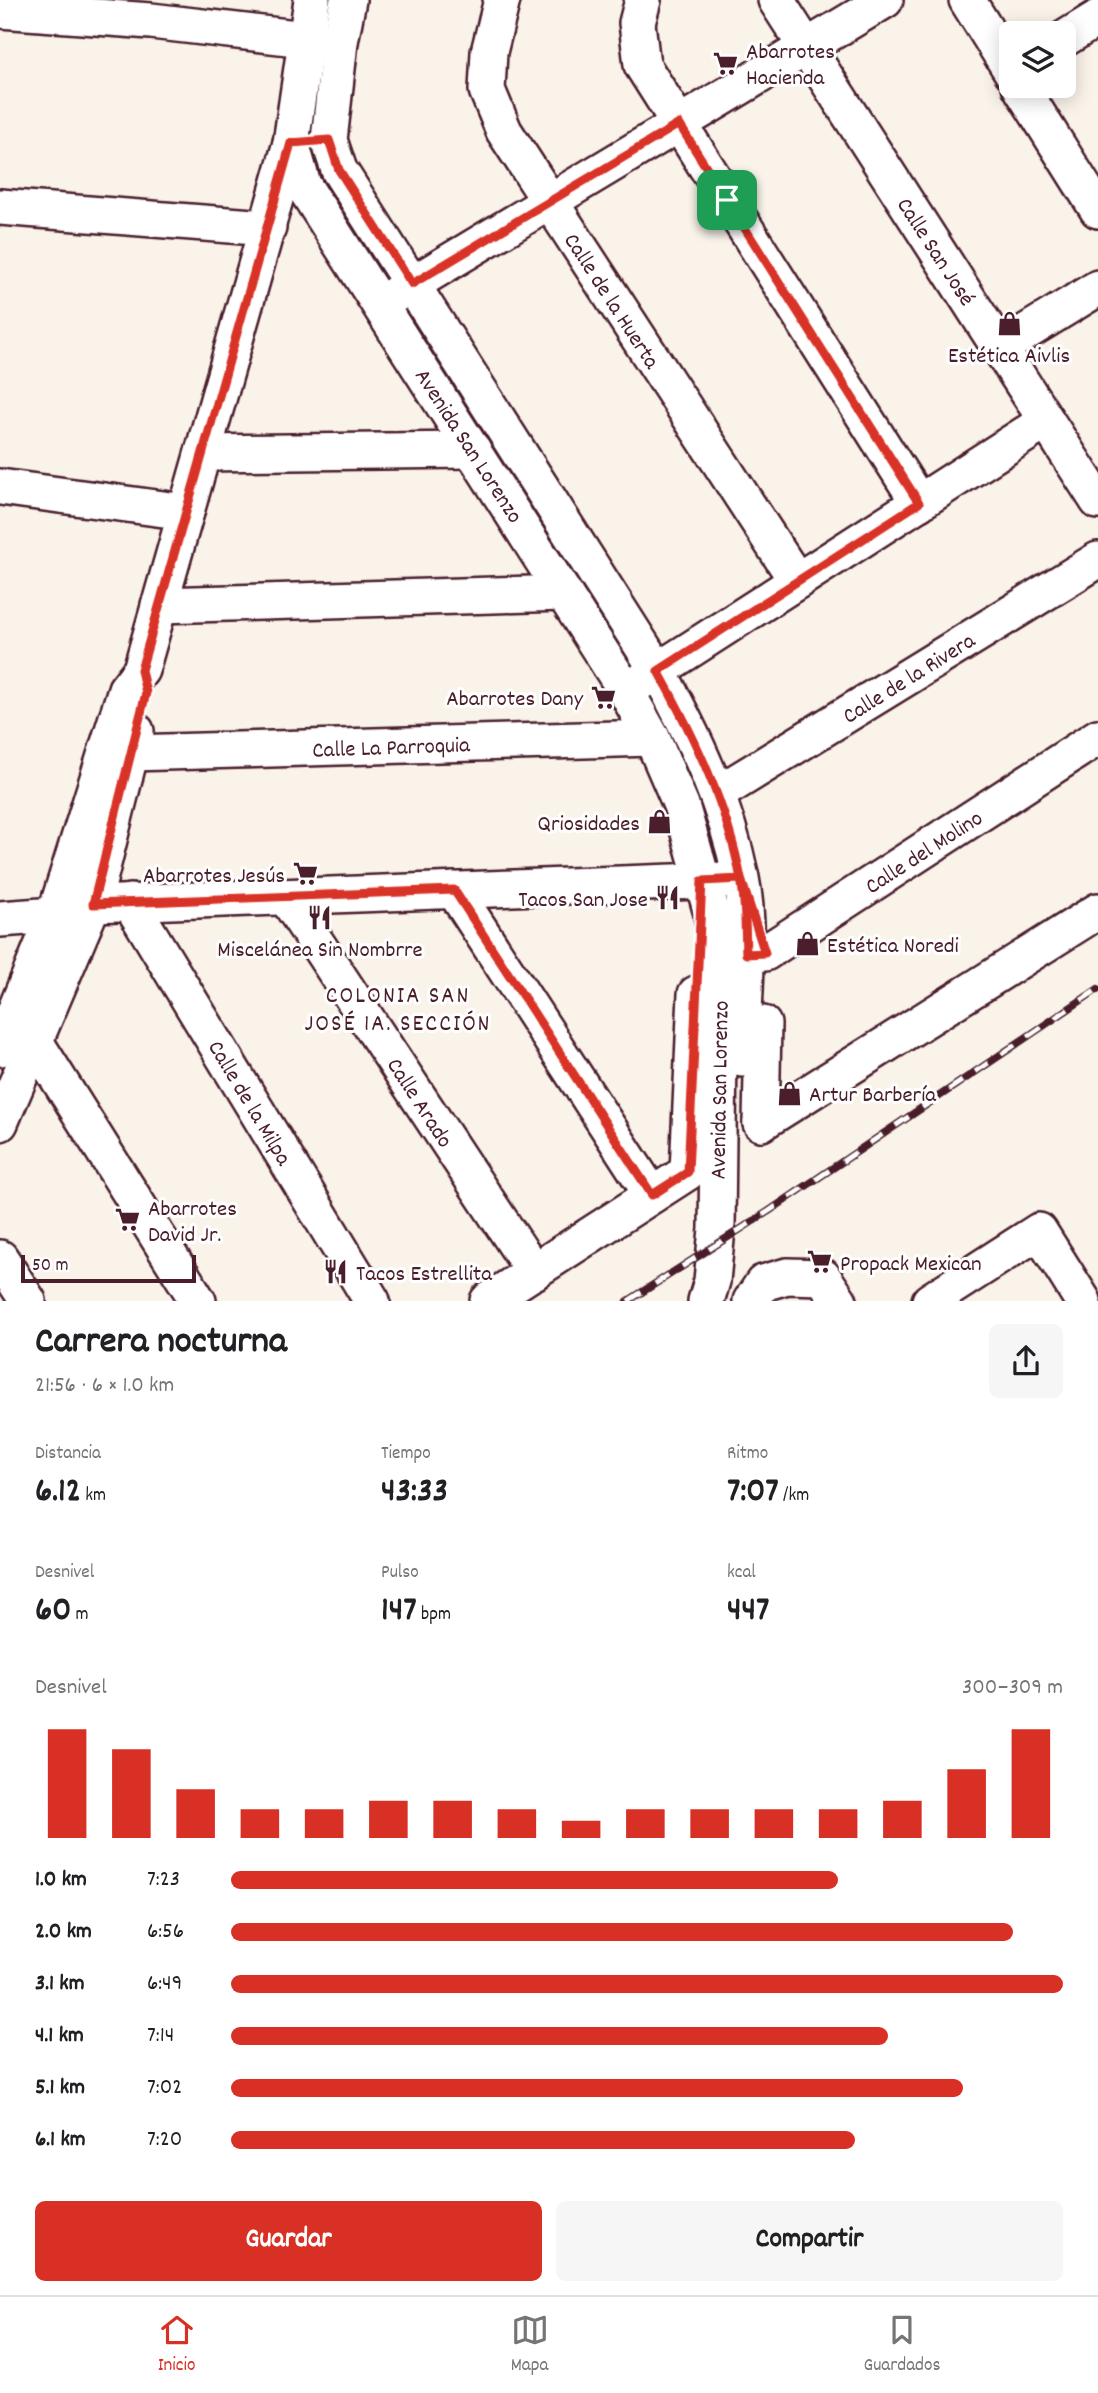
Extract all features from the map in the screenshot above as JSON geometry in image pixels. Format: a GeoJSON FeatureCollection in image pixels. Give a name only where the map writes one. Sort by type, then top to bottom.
{"type":"FeatureCollection","features":[{"type":"Feature","properties":{"kind":"street","name":"Avenida San Lorenzo"},"geometry":{"type":"LineString","coordinates":[[312,0],[291,143],[303,185],[626,691],[652,738],[694,843],[716,930],[731,1035],[738,1247],[734,1286],[729,1301]]}},
{"type":"Feature","properties":{"kind":"street","name":"Avenida San Lorenzo"},"geometry":{"type":"LineString","coordinates":[[348,0],[340,43],[329,140],[339,170],[658,671],[689,728],[717,794],[741,879],[755,954],[761,1123],[1098,911]]}},
{"type":"Feature","properties":{"kind":"street","name":"Calle de la Huerta"},"geometry":{"type":"LineString","coordinates":[[502,0],[489,52],[487,90],[504,131],[797,582]]}},
{"type":"Feature","properties":{"kind":"street"},"geometry":{"type":"LineString","coordinates":[[643,0],[636,23],[642,65],[919,503]]}},
{"type":"Feature","properties":{"kind":"street","name":"Calle San José"},"geometry":{"type":"LineString","coordinates":[[776,0],[1098,501]]}},
{"type":"Feature","properties":{"kind":"street"},"geometry":{"type":"LineString","coordinates":[[380,304],[885,0]]}},
{"type":"Feature","properties":{"kind":"street"},"geometry":{"type":"LineString","coordinates":[[967,0],[999,51]]}},
{"type":"Feature","properties":{"kind":"street"},"geometry":{"type":"LineString","coordinates":[[0,10],[151,10],[305,39]]}},
{"type":"Feature","properties":{"kind":"street"},"geometry":{"type":"LineString","coordinates":[[1076,32],[1098,18]]}},
{"type":"Feature","properties":{"kind":"street"},"geometry":{"type":"LineString","coordinates":[[1028,98],[1098,210]]}},
{"type":"Feature","properties":{"kind":"street"},"geometry":{"type":"LineString","coordinates":[[0,1048],[55,915],[126,690],[141,670],[291,143],[329,140]]}},
{"type":"Feature","properties":{"kind":"street"},"geometry":{"type":"LineString","coordinates":[[0,207],[268,228]]}},
{"type":"Feature","properties":{"kind":"street"},"geometry":{"type":"LineString","coordinates":[[1000,348],[1098,288]]}},
{"type":"Feature","properties":{"kind":"street"},"geometry":{"type":"LineString","coordinates":[[626,691],[1046,421]]}},
{"type":"Feature","properties":{"kind":"street"},"geometry":{"type":"LineString","coordinates":[[203,453],[473,450]]}},
{"type":"Feature","properties":{"kind":"street"},"geometry":{"type":"LineString","coordinates":[[503,497],[534,476]]}},
{"type":"Feature","properties":{"kind":"street"},"geometry":{"type":"LineString","coordinates":[[0,487],[186,512]]}},
{"type":"Feature","properties":{"kind":"street","name":"Calle de la Rivera"},"geometry":{"type":"LineString","coordinates":[[717,794],[1098,560]]}},
{"type":"Feature","properties":{"kind":"street"},"geometry":{"type":"LineString","coordinates":[[159,605],[564,593]]}},
{"type":"Feature","properties":{"kind":"street"},"geometry":{"type":"LineString","coordinates":[[0,1123],[93,904],[146,693],[141,670]]}},
{"type":"Feature","properties":{"kind":"street","name":"Calle del Molino"},"geometry":{"type":"LineString","coordinates":[[755,954],[1098,737]]}},
{"type":"Feature","properties":{"kind":"street","name":"Calle La Parroquia"},"geometry":{"type":"LineString","coordinates":[[130,753],[652,738]]}},
{"type":"Feature","properties":{"kind":"street"},"geometry":{"type":"LineString","coordinates":[[0,919],[55,915],[93,904],[130,902],[741,879]]}},
{"type":"Feature","properties":{"kind":"street","name":"Avenida San Lorenzo"},"geometry":{"type":"LineString","coordinates":[[652,1195],[688,1172],[702,881]]}},
{"type":"Feature","properties":{"kind":"street"},"geometry":{"type":"LineString","coordinates":[[454,890],[652,1195],[488,1301]]}},
{"type":"Feature","properties":{"kind":"street","name":"Calle Arado"},"geometry":{"type":"LineString","coordinates":[[286,897],[534,1272]]}},
{"type":"Feature","properties":{"kind":"street","name":"Calle de la Milpa"},"geometry":{"type":"LineString","coordinates":[[130,902],[372,1301]]}},
{"type":"Feature","properties":{"kind":"street","name":"Avenida San Lorenzo"},"geometry":{"type":"LineString","coordinates":[[706,1301],[712,1281],[717,1229],[731,1035],[755,954]]}},
{"type":"Feature","properties":{"kind":"street"},"geometry":{"type":"LineString","coordinates":[[34,1040],[198,1301]]}},
{"type":"Feature","properties":{"kind":"street"},"geometry":{"type":"LineString","coordinates":[[930,1301],[1039,1231],[1083,1301]]}},
{"type":"Feature","properties":{"kind":"street"},"geometry":{"type":"LineString","coordinates":[[0,1258],[28,1301]]}},
{"type":"Feature","properties":{"kind":"street"},"geometry":{"type":"LineString","coordinates":[[751,1301],[763,1283],[787,1276],[831,1289]]}},
{"type":"Feature","properties":{"kind":"railway"},"geometry":{"type":"LineString","coordinates":[[628,1301],[769,1211],[1098,989]]}},
{"type":"Feature","properties":{"kind":"place","name":"Abarrotes Hacienda"},"geometry":{"type":"Point","coordinates":[726,63]}},
{"type":"Feature","properties":{"kind":"place","name":"Estética Aivlis"},"geometry":{"type":"Point","coordinates":[1009,324]}},
{"type":"Feature","properties":{"kind":"place","name":"Abarrotes Dany"},"geometry":{"type":"Point","coordinates":[603,697]}},
{"type":"Feature","properties":{"kind":"place","name":"Qriosidades"},"geometry":{"type":"Point","coordinates":[660,822]}},
{"type":"Feature","properties":{"kind":"place","name":"Abarrotes Jesús"},"geometry":{"type":"Point","coordinates":[305,874]}},
{"type":"Feature","properties":{"kind":"place","name":"Tacos San Jose"},"geometry":{"type":"Point","coordinates":[668,898]}},
{"type":"Feature","properties":{"kind":"place","name":"Miscelánea Sin Nombrre"},"geometry":{"type":"Point","coordinates":[320,918]}},
{"type":"Feature","properties":{"kind":"place","name":"Estética Noredi"},"geometry":{"type":"Point","coordinates":[807,944]}},
{"type":"Feature","properties":{"kind":"place","name":"Artur Barbería"},"geometry":{"type":"Point","coordinates":[789,1093]}},
{"type":"Feature","properties":{"kind":"place","name":"Abarrotes David Jr."},"geometry":{"type":"Point","coordinates":[128,1220]}},
{"type":"Feature","properties":{"kind":"place","name":"Propack Mexican"},"geometry":{"type":"Point","coordinates":[820,1262]}},
{"type":"Feature","properties":{"kind":"place","name":"Tacos Estrellita"},"geometry":{"type":"Point","coordinates":[336,1272]}},
{"type":"Feature","properties":{"kind":"district","name":"COLONIA SAN JOSÉ 1A. SECCIÓN"},"geometry":{"type":"Point","coordinates":[398,1008]}},
{"type":"Feature","properties":{"kind":"route"},"geometry":{"type":"LineString","coordinates":[[727,200],[679,124],[412,284],[339,170],[329,140],[291,143],[141,670],[146,693],[93,904],[454,890],[652,1195],[688,1172],[702,881],[741,879],[765,953],[746,954],[741,879],[717,794],[689,728],[658,671],[919,503],[727,200]]}}]}
